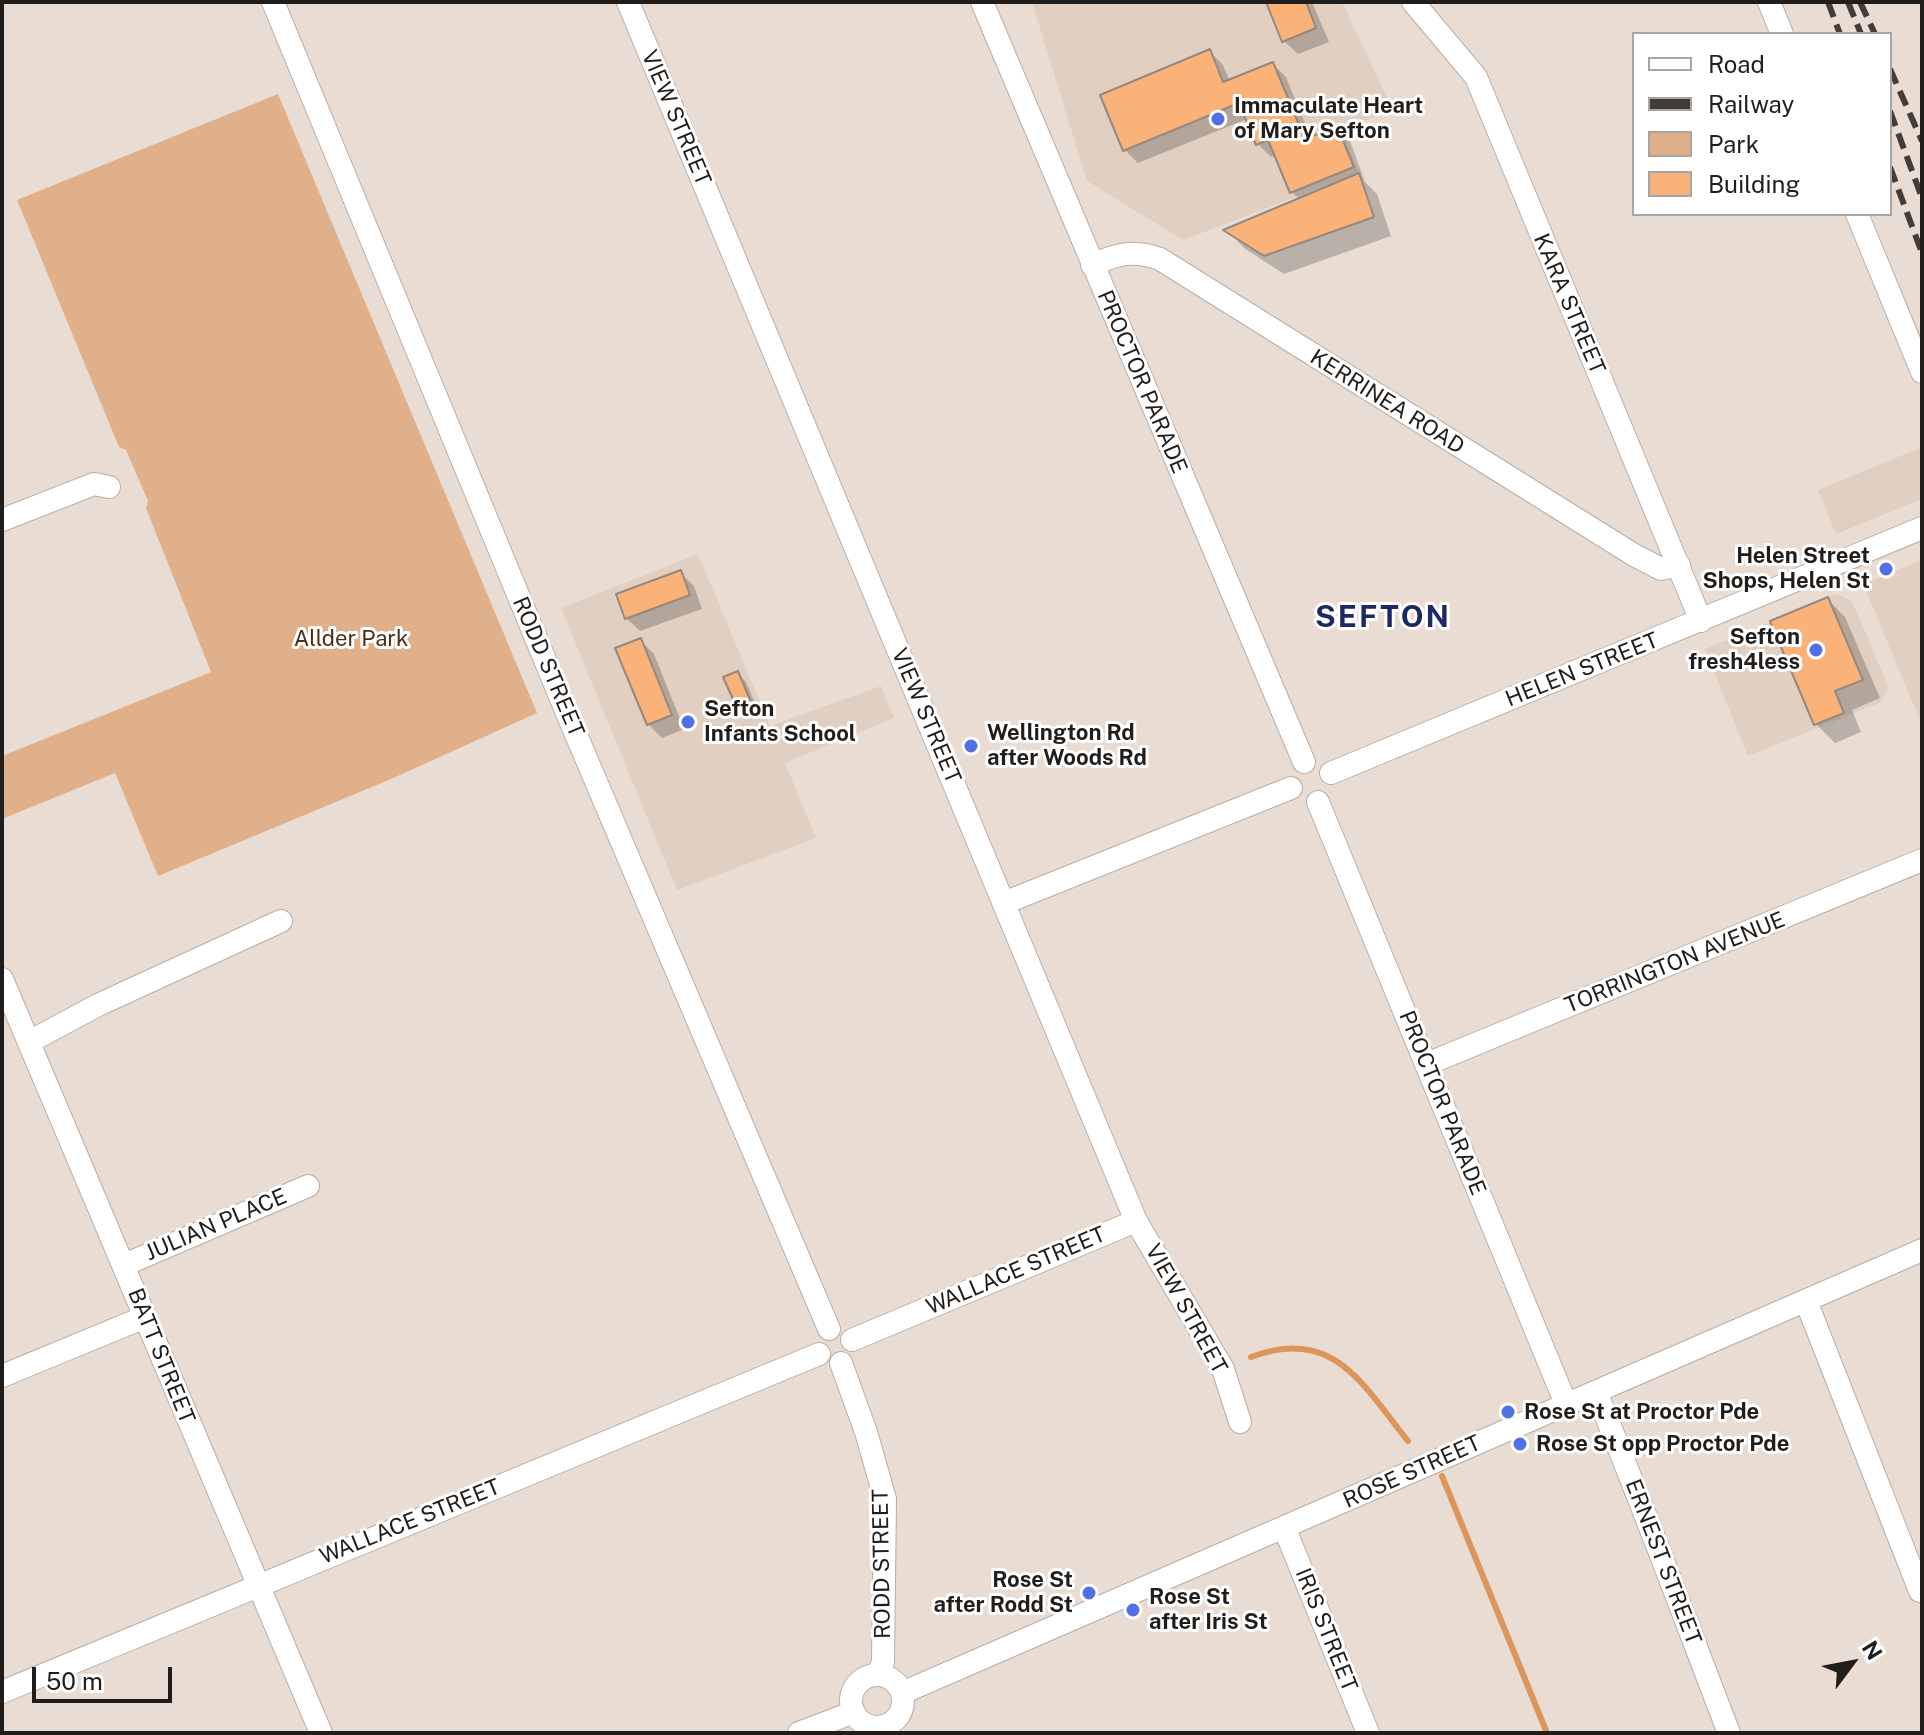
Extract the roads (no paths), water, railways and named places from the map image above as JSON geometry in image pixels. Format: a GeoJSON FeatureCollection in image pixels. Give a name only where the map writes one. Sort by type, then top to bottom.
{"type":"FeatureCollection","features":[{"type":"Feature","properties":{"kind":"street","name":"RODD STREET"},"geometry":{"type":"LineString","coordinates":[[273,2],[569,718],[829,1329]]}},
{"type":"Feature","properties":{"kind":"street","name":"VIEW STREET"},"geometry":{"type":"LineString","coordinates":[[628,2],[1136,1221],[1223,1369],[1240,1422]]}},
{"type":"Feature","properties":{"kind":"street","name":"PROCTOR PARADE"},"geometry":{"type":"LineString","coordinates":[[982,2],[1304,762]]}},
{"type":"Feature","properties":{"kind":"street","name":"KARA STREET"},"geometry":{"type":"LineString","coordinates":[[1413,2],[1476,77],[1701,621]]}},
{"type":"Feature","properties":{"kind":"street"},"geometry":{"type":"LineString","coordinates":[[1769,2],[1781,32]]}},
{"type":"Feature","properties":{"kind":"street"},"geometry":{"type":"LineString","coordinates":[[1858,216],[1922,372]]}},
{"type":"Feature","properties":{"kind":"street","name":"KERRINEA ROAD"},"geometry":{"type":"LineString","coordinates":[[1092,265],[1116,254],[1140,252],[1160,259],[1634,555],[1661,569],[1679,565]]}},
{"type":"Feature","properties":{"kind":"street"},"geometry":{"type":"LineString","coordinates":[[2,520],[94,484],[109,487]]}},
{"type":"Feature","properties":{"kind":"street","name":"HELEN STREET"},"geometry":{"type":"LineString","coordinates":[[1331,773],[1922,528]]}},
{"type":"Feature","properties":{"kind":"street"},"geometry":{"type":"LineString","coordinates":[[1304,762],[1318,762],[1331,773],[1332,789],[1318,802],[1302,801],[1291,788],[1294,770],[1304,762]]}},
{"type":"Feature","properties":{"kind":"street"},"geometry":{"type":"LineString","coordinates":[[1004,903],[1291,788]]}},
{"type":"Feature","properties":{"kind":"street","name":"PROCTOR PARADE"},"geometry":{"type":"LineString","coordinates":[[1318,802],[1566,1404]]}},
{"type":"Feature","properties":{"kind":"street","name":"TORRINGTON AVENUE"},"geometry":{"type":"LineString","coordinates":[[1427,1064],[1922,860]]}},
{"type":"Feature","properties":{"kind":"street"},"geometry":{"type":"LineString","coordinates":[[29,1042],[98,1005],[281,921]]}},
{"type":"Feature","properties":{"kind":"street","name":"BATT STREET"},"geometry":{"type":"LineString","coordinates":[[2,979],[321,1733]]}},
{"type":"Feature","properties":{"kind":"street","name":"JULIAN PLACE"},"geometry":{"type":"LineString","coordinates":[[124,1265],[308,1186]]}},
{"type":"Feature","properties":{"kind":"street","name":"WALLACE STREET"},"geometry":{"type":"LineString","coordinates":[[852,1340],[1136,1221]]}},
{"type":"Feature","properties":{"kind":"street","name":"ROSE STREET"},"geometry":{"type":"LineString","coordinates":[[902,1693],[1922,1250]]}},
{"type":"Feature","properties":{"kind":"street"},"geometry":{"type":"LineString","coordinates":[[1806,1301],[1920,1591]]}},
{"type":"Feature","properties":{"kind":"street"},"geometry":{"type":"LineString","coordinates":[[2,1376],[145,1317]]}},
{"type":"Feature","properties":{"kind":"street"},"geometry":{"type":"LineString","coordinates":[[829,1329],[843,1329],[852,1340],[851,1355],[841,1363],[831,1364],[819,1354],[818,1340],[829,1329]]}},
{"type":"Feature","properties":{"kind":"street","name":"WALLACE STREET"},"geometry":{"type":"LineString","coordinates":[[2,1692],[819,1354]]}},
{"type":"Feature","properties":{"kind":"street","name":"RODD STREET"},"geometry":{"type":"LineString","coordinates":[[841,1363],[875,1458],[885,1499],[883,1662],[878,1675]]}},
{"type":"Feature","properties":{"kind":"street","name":"ERNEST STREET"},"geometry":{"type":"LineString","coordinates":[[1596,1392],[1657,1539],[1666,1571],[1729,1733]]}},
{"type":"Feature","properties":{"kind":"street","name":"IRIS STREET"},"geometry":{"type":"LineString","coordinates":[[1284,1527],[1368,1733]]}},
{"type":"Feature","properties":{"kind":"street"},"geometry":{"type":"LineString","coordinates":[[878,1675],[891,1679],[902,1693],[903,1705],[896,1720],[874,1730],[858,1719],[851,1703],[856,1687],[870,1676],[878,1675]]}},
{"type":"Feature","properties":{"kind":"street"},"geometry":{"type":"LineString","coordinates":[[799,1733],[854,1712]]}},
{"type":"Feature","properties":{"kind":"waterway"},"geometry":{"type":"LineString","coordinates":[[1251,1357],[1280,1349],[1304,1349],[1325,1355],[1360,1381],[1408,1441]]}},
{"type":"Feature","properties":{"kind":"waterway"},"geometry":{"type":"LineString","coordinates":[[1442,1476],[1547,1733]]}},
{"type":"Feature","properties":{"kind":"railway"},"geometry":{"type":"LineString","coordinates":[[1828,2],[1839,32]]}},
{"type":"Feature","properties":{"kind":"railway"},"geometry":{"type":"LineString","coordinates":[[1848,2],[1860,32]]}},
{"type":"Feature","properties":{"kind":"railway"},"geometry":{"type":"LineString","coordinates":[[1860,2],[1874,32]]}},
{"type":"Feature","properties":{"kind":"railway"},"geometry":{"type":"LineString","coordinates":[[1892,74],[1922,141]]}},
{"type":"Feature","properties":{"kind":"railway"},"geometry":{"type":"LineString","coordinates":[[1892,116],[1922,198]]}},
{"type":"Feature","properties":{"kind":"railway"},"geometry":{"type":"LineString","coordinates":[[1892,172],[1922,253]]}},
{"type":"Feature","properties":{"kind":"place","name":"Immaculate Heart of Mary Sefton"},"geometry":{"type":"Point","coordinates":[1218,119]}},
{"type":"Feature","properties":{"kind":"place","name":"Helen Street Shops, Helen St"},"geometry":{"type":"Point","coordinates":[1886,569]}},
{"type":"Feature","properties":{"kind":"place","name":"Sefton fresh4less"},"geometry":{"type":"Point","coordinates":[1816,650]}},
{"type":"Feature","properties":{"kind":"place","name":"Sefton Infants School"},"geometry":{"type":"Point","coordinates":[688,722]}},
{"type":"Feature","properties":{"kind":"place","name":"Wellington Rd after Woods Rd"},"geometry":{"type":"Point","coordinates":[971,746]}},
{"type":"Feature","properties":{"kind":"place","name":"Rose St at Proctor Pde"},"geometry":{"type":"Point","coordinates":[1508,1412]}},
{"type":"Feature","properties":{"kind":"place","name":"Rose St opp Proctor Pde"},"geometry":{"type":"Point","coordinates":[1520,1444]}},
{"type":"Feature","properties":{"kind":"place","name":"Rose St after Rodd St"},"geometry":{"type":"Point","coordinates":[1089,1593]}},
{"type":"Feature","properties":{"kind":"place","name":"Rose St after Iris St"},"geometry":{"type":"Point","coordinates":[1133,1610]}},
{"type":"Feature","properties":{"kind":"district","name":"SEFTON"},"geometry":{"type":"Point","coordinates":[1383,618]}},
{"type":"Feature","properties":{"kind":"park label","name":"Allder Park"},"geometry":{"type":"Point","coordinates":[351,639]}}]}
